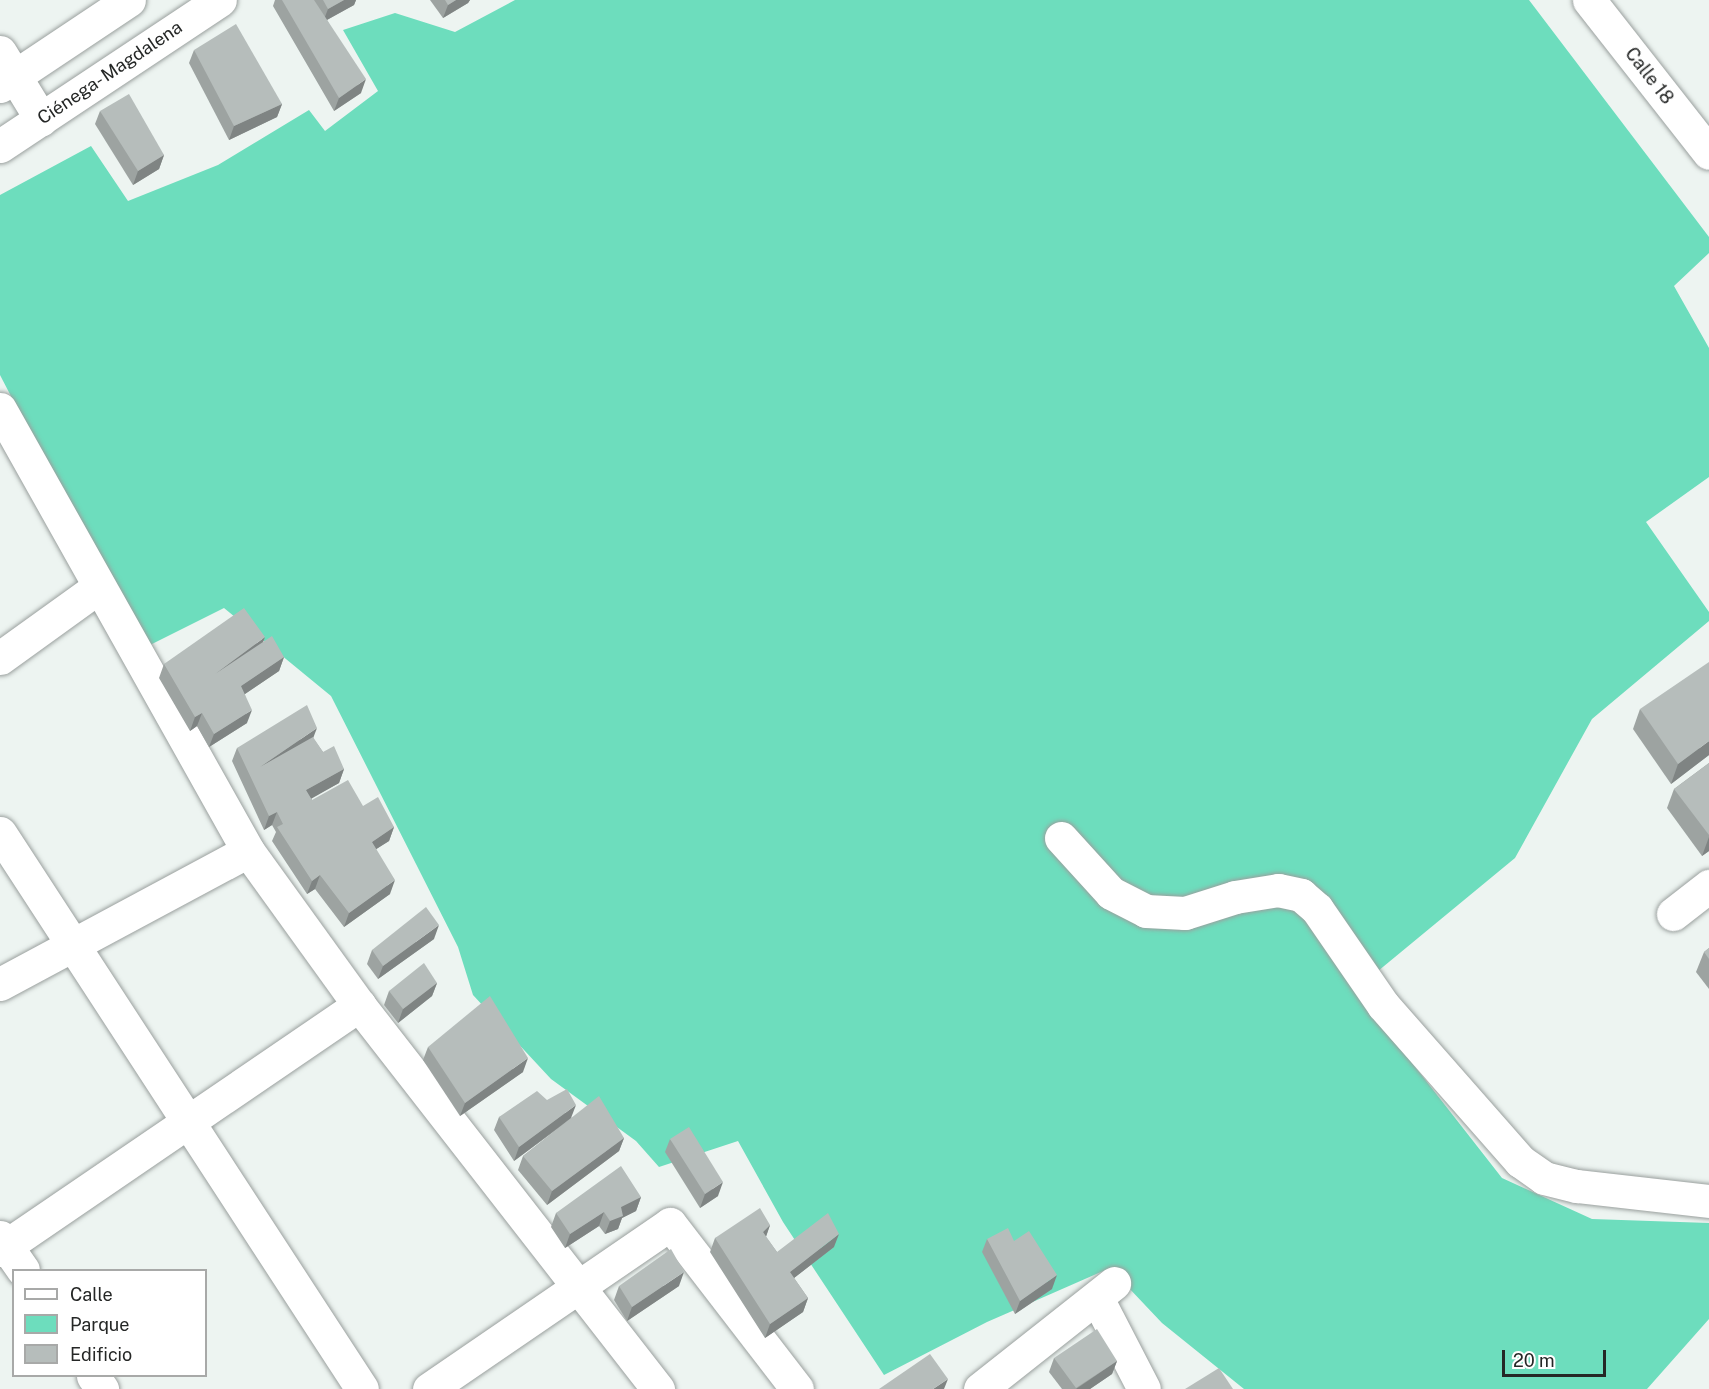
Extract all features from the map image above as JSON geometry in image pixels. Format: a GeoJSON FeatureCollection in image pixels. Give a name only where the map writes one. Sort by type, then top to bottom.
{"type":"FeatureCollection","features":[{"type":"Feature","properties":{"kind":"street"},"geometry":{"type":"LineString","coordinates":[[41,119],[5,72],[129,0]]}},
{"type":"Feature","properties":{"kind":"street","name":"Ciénega- Magdalena"},"geometry":{"type":"LineString","coordinates":[[0,146],[220,0]]}},
{"type":"Feature","properties":{"kind":"street","name":"Calle 18"},"geometry":{"type":"LineString","coordinates":[[1589,0],[1709,153]]}},
{"type":"Feature","properties":{"kind":"street"},"geometry":{"type":"LineString","coordinates":[[0,409],[97,588],[248,851],[359,1005],[658,1389]]}},
{"type":"Feature","properties":{"kind":"street"},"geometry":{"type":"LineString","coordinates":[[0,658],[97,588]]}},
{"type":"Feature","properties":{"kind":"street"},"geometry":{"type":"LineString","coordinates":[[0,833],[362,1389]]}},
{"type":"Feature","properties":{"kind":"street"},"geometry":{"type":"LineString","coordinates":[[1061,837],[1111,893],[1146,911],[1185,913],[1235,897],[1278,890],[1300,895],[1317,909],[1383,1005],[1520,1161],[1544,1178],[1577,1186],[1709,1201]]}},
{"type":"Feature","properties":{"kind":"street"},"geometry":{"type":"LineString","coordinates":[[0,984],[74,948],[248,851]]}},
{"type":"Feature","properties":{"kind":"street"},"geometry":{"type":"LineString","coordinates":[[1673,914],[1709,886]]}},
{"type":"Feature","properties":{"kind":"street"},"geometry":{"type":"LineString","coordinates":[[7,1251],[359,1005]]}},
{"type":"Feature","properties":{"kind":"street"},"geometry":{"type":"LineString","coordinates":[[429,1389],[670,1224],[797,1389]]}},
{"type":"Feature","properties":{"kind":"street"},"geometry":{"type":"LineString","coordinates":[[980,1389],[1106,1291],[1144,1389]]}},
{"type":"Feature","properties":{"kind":"green space"},"geometry":{"type":"Polygon","coordinates":[[[515,0],[1529,0],[1709,237],[1709,253],[1674,286],[1709,348],[1709,477],[1646,522],[1709,612],[1709,621],[1592,719],[1515,858],[1355,990],[1502,1178],[1592,1219],[1709,1223],[1709,1319],[1647,1389],[1244,1389],[1162,1323],[1110,1268],[987,1322],[884,1375],[783,1222],[738,1141],[659,1167],[636,1141],[551,1079],[473,995],[458,947],[331,696],[224,608],[142,649],[0,375],[0,195],[91,146],[128,201],[218,165],[309,110],[325,131],[378,91],[343,30],[395,13],[455,32],[515,0]]]}},
{"type":"Feature","properties":{"kind":"building"},"geometry":{"type":"Polygon","coordinates":[[[282,0],[314,0],[366,79],[339,98],[282,0]]]}},
{"type":"Feature","properties":{"kind":"building"},"geometry":{"type":"Polygon","coordinates":[[[323,0],[344,0],[328,9],[323,0]]]}},
{"type":"Feature","properties":{"kind":"building"},"geometry":{"type":"Polygon","coordinates":[[[445,0],[456,0],[448,5],[445,0]]]}},
{"type":"Feature","properties":{"kind":"building"},"geometry":{"type":"Polygon","coordinates":[[[236,24],[282,104],[234,126],[194,50],[236,24]]]}},
{"type":"Feature","properties":{"kind":"building"},"geometry":{"type":"Polygon","coordinates":[[[129,94],[164,155],[138,171],[100,111],[129,94]]]}},
{"type":"Feature","properties":{"kind":"building"},"geometry":{"type":"Polygon","coordinates":[[[244,608],[265,637],[215,674],[272,636],[284,657],[241,686],[252,710],[214,734],[202,713],[195,717],[164,664],[244,608]]]}},
{"type":"Feature","properties":{"kind":"building"},"geometry":{"type":"Polygon","coordinates":[[[1709,662],[1709,741],[1678,764],[1640,709],[1709,662]]]}},
{"type":"Feature","properties":{"kind":"building"},"geometry":{"type":"Polygon","coordinates":[[[307,705],[317,728],[260,767],[313,737],[323,752],[334,746],[344,769],[306,790],[312,800],[348,780],[363,806],[378,797],[394,827],[372,842],[395,880],[349,913],[320,875],[312,881],[277,827],[283,824],[277,812],[269,816],[237,748],[307,705]]]}},
{"type":"Feature","properties":{"kind":"building"},"geometry":{"type":"Polygon","coordinates":[[[1709,763],[1709,835],[1674,789],[1709,763]]]}},
{"type":"Feature","properties":{"kind":"building"},"geometry":{"type":"Polygon","coordinates":[[[426,907],[439,925],[383,966],[372,950],[426,907]]]}},
{"type":"Feature","properties":{"kind":"building"},"geometry":{"type":"Polygon","coordinates":[[[1709,948],[1709,959],[1704,952],[1709,948]]]}},
{"type":"Feature","properties":{"kind":"building"},"geometry":{"type":"Polygon","coordinates":[[[424,963],[437,983],[403,1009],[389,991],[424,963]]]}},
{"type":"Feature","properties":{"kind":"building"},"geometry":{"type":"Polygon","coordinates":[[[490,996],[528,1058],[465,1103],[428,1047],[490,996]]]}},
{"type":"Feature","properties":{"kind":"building"},"geometry":{"type":"Polygon","coordinates":[[[567,1089],[576,1105],[519,1147],[499,1117],[537,1091],[547,1100],[567,1089]]]}},
{"type":"Feature","properties":{"kind":"building"},"geometry":{"type":"Polygon","coordinates":[[[599,1096],[624,1138],[552,1191],[523,1156],[599,1096]]]}},
{"type":"Feature","properties":{"kind":"building"},"geometry":{"type":"Polygon","coordinates":[[[689,1127],[723,1182],[705,1194],[670,1139],[689,1127]]]}},
{"type":"Feature","properties":{"kind":"building"},"geometry":{"type":"Polygon","coordinates":[[[621,1166],[641,1197],[621,1207],[623,1216],[610,1221],[604,1212],[570,1234],[556,1213],[621,1166]]]}},
{"type":"Feature","properties":{"kind":"building"},"geometry":{"type":"Polygon","coordinates":[[[760,1208],[770,1225],[763,1232],[777,1252],[828,1213],[839,1234],[790,1272],[808,1298],[770,1324],[715,1238],[760,1208]]]}},
{"type":"Feature","properties":{"kind":"building"},"geometry":{"type":"Polygon","coordinates":[[[1008,1228],[1014,1241],[1029,1231],[1057,1275],[1020,1301],[987,1239],[1008,1228]]]}},
{"type":"Feature","properties":{"kind":"building"},"geometry":{"type":"Polygon","coordinates":[[[671,1249],[684,1272],[632,1307],[619,1286],[671,1249]]]}},
{"type":"Feature","properties":{"kind":"building"},"geometry":{"type":"Polygon","coordinates":[[[1097,1329],[1117,1361],[1076,1388],[1054,1358],[1097,1329]]]}},
{"type":"Feature","properties":{"kind":"building"},"geometry":{"type":"Polygon","coordinates":[[[930,1354],[948,1379],[933,1389],[879,1389],[930,1354]]]}},
{"type":"Feature","properties":{"kind":"building"},"geometry":{"type":"Polygon","coordinates":[[[1219,1368],[1233,1389],[1185,1389],[1219,1368]]]}}]}
